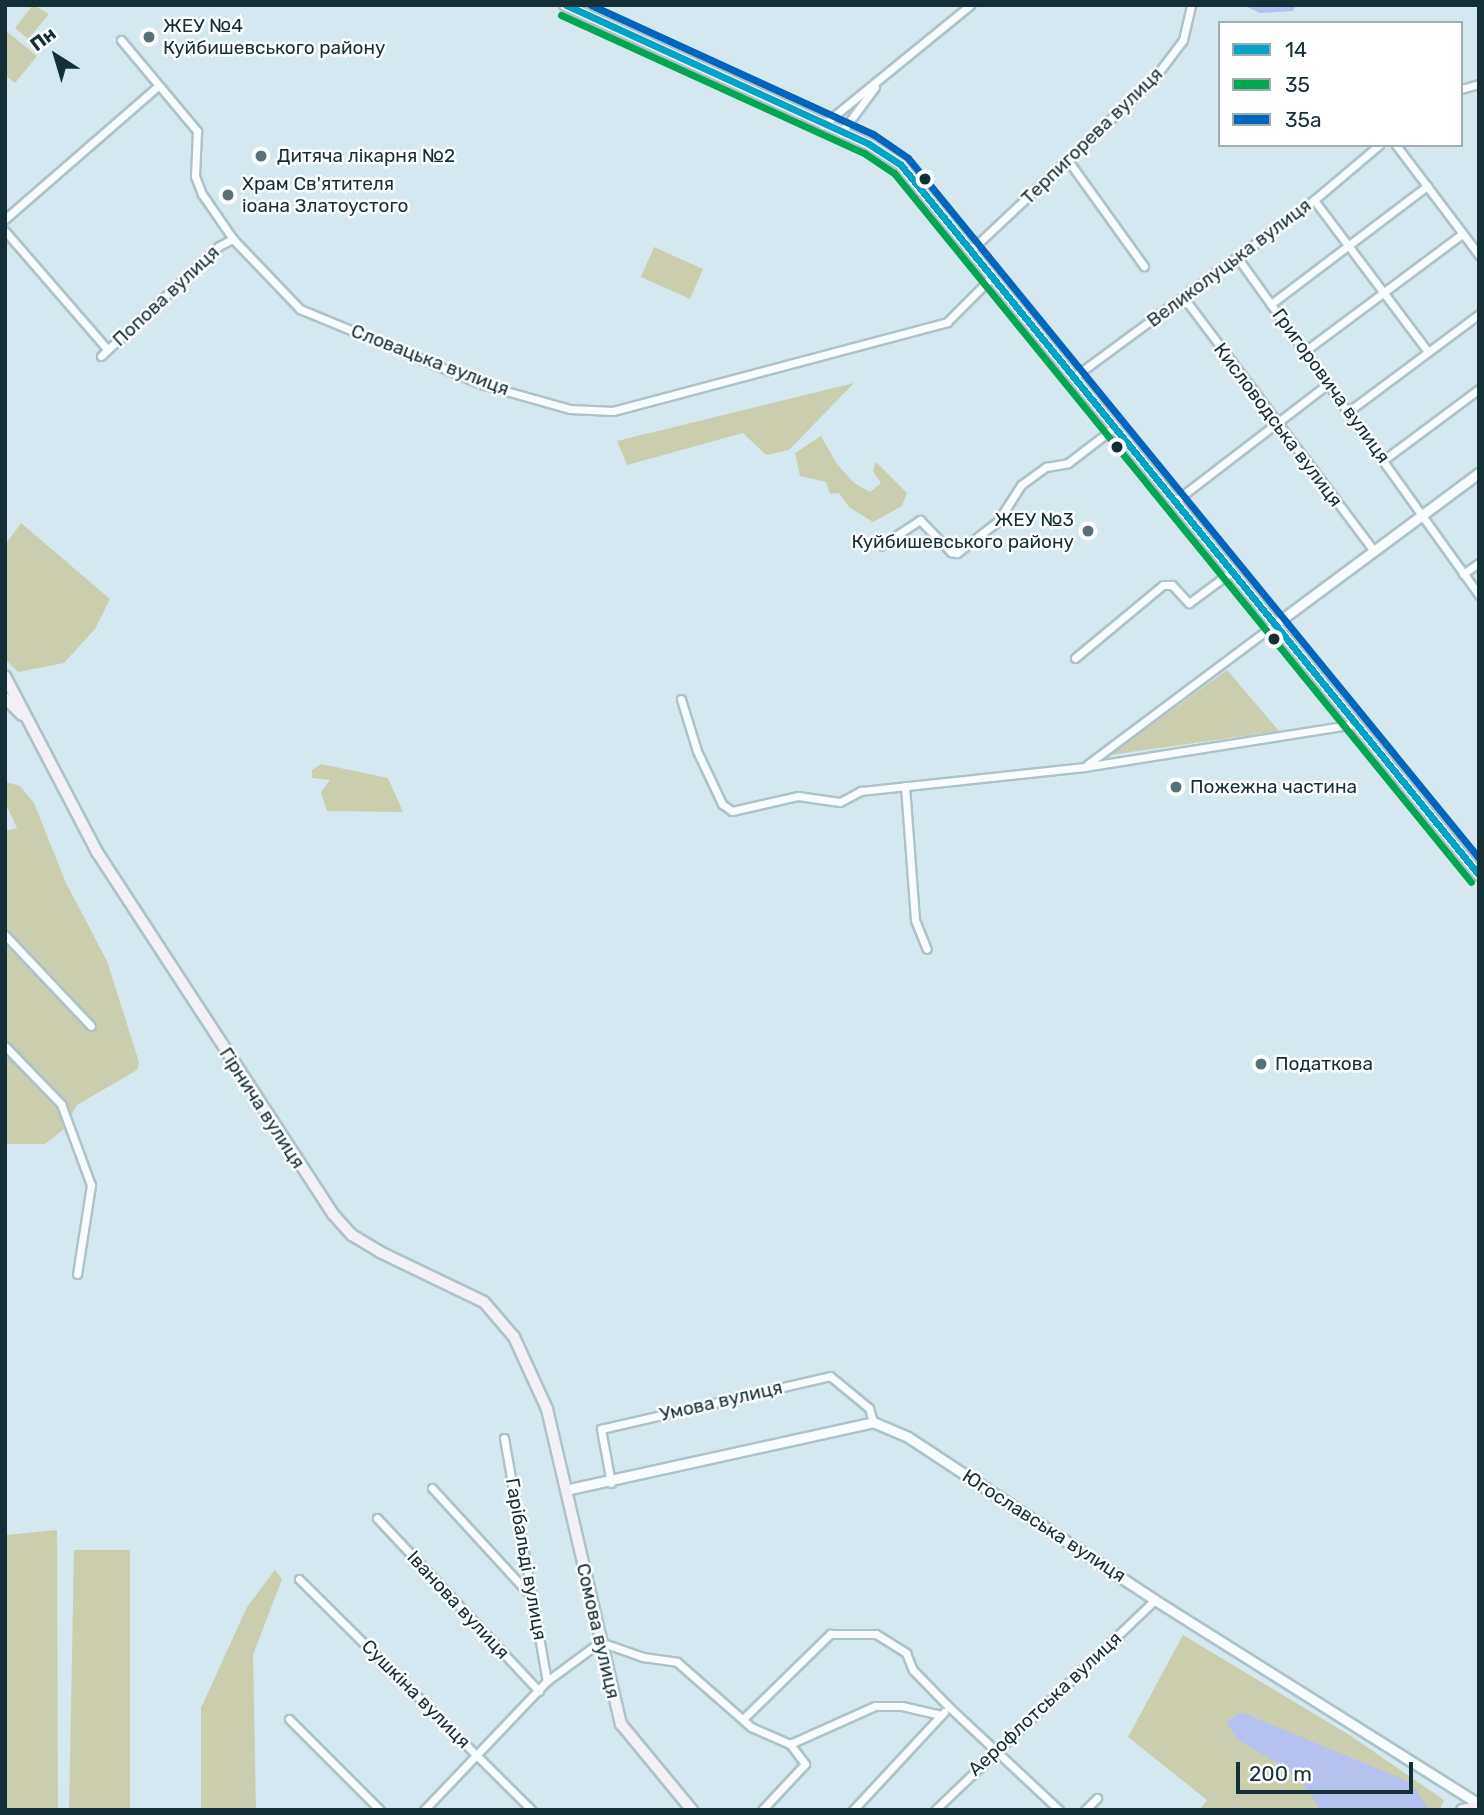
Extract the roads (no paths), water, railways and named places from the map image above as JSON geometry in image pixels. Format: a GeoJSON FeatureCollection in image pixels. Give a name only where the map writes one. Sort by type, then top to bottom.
{"type":"FeatureCollection","features":[{"type":"Feature","properties":{"kind":"main road"},"geometry":{"type":"LineString","coordinates":[[565,5],[841,132],[901,166],[1479,875]]}},
{"type":"Feature","properties":{"kind":"main road","name":"Гірнича вулиця"},"geometry":{"type":"LineString","coordinates":[[5,676],[97,852],[333,1214],[352,1235],[380,1252],[484,1302],[501,1317],[533,1373],[551,1428]]}},
{"type":"Feature","properties":{"kind":"main road","name":"Гірнича вулиця"},"geometry":{"type":"LineString","coordinates":[[5,698],[30,723]]}},
{"type":"Feature","properties":{"kind":"main road","name":"Сомова вулиця"},"geometry":{"type":"LineString","coordinates":[[551,1428],[621,1724],[692,1810]]}},
{"type":"Feature","properties":{"kind":"main road"},"geometry":{"type":"LineString","coordinates":[[1462,1810],[1479,1805]]}},
{"type":"Feature","properties":{"kind":"street","name":"Терпигорева вулиця"},"geometry":{"type":"LineString","coordinates":[[970,251],[1175,53],[1192,5]]}},
{"type":"Feature","properties":{"kind":"street"},"geometry":{"type":"LineString","coordinates":[[822,125],[965,7]]}},
{"type":"Feature","properties":{"kind":"street","name":"Словацька вулиця"},"geometry":{"type":"LineString","coordinates":[[121,40],[197,131],[197,186],[233,239],[305,312],[481,384],[590,411],[613,411],[772,371],[947,322],[991,278]]}},
{"type":"Feature","properties":{"kind":"street"},"geometry":{"type":"LineString","coordinates":[[841,132],[882,78]]}},
{"type":"Feature","properties":{"kind":"street"},"geometry":{"type":"LineString","coordinates":[[5,219],[158,86]]}},
{"type":"Feature","properties":{"kind":"street","name":"Великолуцька вулиця"},"geometry":{"type":"LineString","coordinates":[[1074,377],[1314,200],[1378,147]]}},
{"type":"Feature","properties":{"kind":"street"},"geometry":{"type":"LineString","coordinates":[[1398,147],[1479,255]]}},
{"type":"Feature","properties":{"kind":"street"},"geometry":{"type":"LineString","coordinates":[[1067,159],[1144,266]]}},
{"type":"Feature","properties":{"kind":"street"},"geometry":{"type":"LineString","coordinates":[[1271,304],[1427,186]]}},
{"type":"Feature","properties":{"kind":"street"},"geometry":{"type":"LineString","coordinates":[[1314,200],[1428,352]]}},
{"type":"Feature","properties":{"kind":"street"},"geometry":{"type":"LineString","coordinates":[[5,231],[108,350]]}},
{"type":"Feature","properties":{"kind":"street"},"geometry":{"type":"LineString","coordinates":[[1305,351],[1462,234]]}},
{"type":"Feature","properties":{"kind":"street","name":"Попова вулиця"},"geometry":{"type":"LineString","coordinates":[[101,356],[219,246],[233,239]]}},
{"type":"Feature","properties":{"kind":"street","name":"Григоровича вулиця"},"geometry":{"type":"LineString","coordinates":[[1237,257],[1385,459],[1479,595]]}},
{"type":"Feature","properties":{"kind":"street","name":"Кисловодська вулиця"},"geometry":{"type":"LineString","coordinates":[[1184,298],[1374,551]]}},
{"type":"Feature","properties":{"kind":"street"},"geometry":{"type":"LineString","coordinates":[[1349,411],[1479,314]]}},
{"type":"Feature","properties":{"kind":"street"},"geometry":{"type":"LineString","coordinates":[[1174,502],[1329,383]]}},
{"type":"Feature","properties":{"kind":"street"},"geometry":{"type":"LineString","coordinates":[[1385,459],[1479,389]]}},
{"type":"Feature","properties":{"kind":"street"},"geometry":{"type":"LineString","coordinates":[[880,546],[920,520],[951,552],[957,553],[998,520],[1021,485],[1046,467],[1068,463],[1115,427]]}},
{"type":"Feature","properties":{"kind":"street"},"geometry":{"type":"LineString","coordinates":[[1084,767],[1479,473]]}},
{"type":"Feature","properties":{"kind":"street"},"geometry":{"type":"LineString","coordinates":[[1464,574],[1479,563]]}},
{"type":"Feature","properties":{"kind":"street"},"geometry":{"type":"LineString","coordinates":[[1075,658],[1152,593],[1169,584],[1192,602],[1231,572]]}},
{"type":"Feature","properties":{"kind":"street"},"geometry":{"type":"LineString","coordinates":[[681,699],[697,751],[722,804],[732,811],[798,796],[840,802],[861,791],[1084,767],[1354,724]]}},
{"type":"Feature","properties":{"kind":"street"},"geometry":{"type":"LineString","coordinates":[[905,786],[915,920],[927,949]]}},
{"type":"Feature","properties":{"kind":"street"},"geometry":{"type":"LineString","coordinates":[[5,935],[91,1026]]}},
{"type":"Feature","properties":{"kind":"street"},"geometry":{"type":"LineString","coordinates":[[5,1046],[61,1104],[91,1185],[77,1274]]}},
{"type":"Feature","properties":{"kind":"street","name":"Умова вулиця"},"geometry":{"type":"LineString","coordinates":[[611,1483],[601,1429],[830,1376],[869,1408],[873,1422]]}},
{"type":"Feature","properties":{"kind":"street"},"geometry":{"type":"LineString","coordinates":[[565,1490],[611,1483],[873,1422]]}},
{"type":"Feature","properties":{"kind":"street","name":"Югославська вулиця"},"geometry":{"type":"LineString","coordinates":[[873,1422],[908,1437],[1155,1600],[1479,1805]]}},
{"type":"Feature","properties":{"kind":"street","name":"Гарібальді вулиця"},"geometry":{"type":"LineString","coordinates":[[504,1438],[547,1681]]}},
{"type":"Feature","properties":{"kind":"street"},"geometry":{"type":"LineString","coordinates":[[432,1488],[531,1596]]}},
{"type":"Feature","properties":{"kind":"street","name":"Іванова вулиця"},"geometry":{"type":"LineString","coordinates":[[377,1518],[539,1691]]}},
{"type":"Feature","properties":{"kind":"street","name":"Сушкіна вулиця"},"geometry":{"type":"LineString","coordinates":[[299,1579],[532,1810]]}},
{"type":"Feature","properties":{"kind":"street","name":"Аерофлотська вулиця"},"geometry":{"type":"LineString","coordinates":[[935,1810],[1155,1600]]}},
{"type":"Feature","properties":{"kind":"street"},"geometry":{"type":"LineString","coordinates":[[743,1719],[833,1632],[880,1636],[906,1653],[912,1668],[949,1707],[1059,1810]]}},
{"type":"Feature","properties":{"kind":"street"},"geometry":{"type":"LineString","coordinates":[[424,1810],[547,1681],[600,1642],[643,1657],[677,1662],[743,1719],[790,1744],[805,1764],[762,1810]]}},
{"type":"Feature","properties":{"kind":"street"},"geometry":{"type":"LineString","coordinates":[[790,1744],[875,1706],[902,1706],[941,1715]]}},
{"type":"Feature","properties":{"kind":"street"},"geometry":{"type":"LineString","coordinates":[[853,1810],[949,1707]]}},
{"type":"Feature","properties":{"kind":"street"},"geometry":{"type":"LineString","coordinates":[[289,1719],[380,1810]]}},
{"type":"Feature","properties":{"kind":"street"},"geometry":{"type":"LineString","coordinates":[[1085,1810],[1097,1798]]}},
{"type":"Feature","properties":{"kind":"water"},"geometry":{"type":"Polygon","coordinates":[[[1243,5],[1296,5],[1293,11],[1260,13],[1243,5]]]}},
{"type":"Feature","properties":{"kind":"water"},"geometry":{"type":"Polygon","coordinates":[[[1241,1712],[1412,1783],[1429,1810],[1321,1810],[1296,1774],[1238,1740],[1226,1722],[1241,1712]]]}},
{"type":"Feature","properties":{"kind":"place","name":"ЖЕУ №4 Куйбишевського району"},"geometry":{"type":"Point","coordinates":[149,37]}},
{"type":"Feature","properties":{"kind":"place","name":"Дитяча лікарня №2"},"geometry":{"type":"Point","coordinates":[261,156]}},
{"type":"Feature","properties":{"kind":"place","name":"Храм Св'ятителя іоана Златоустого"},"geometry":{"type":"Point","coordinates":[228,195]}},
{"type":"Feature","properties":{"kind":"place","name":"ЖЕУ №3 Куйбишевського району"},"geometry":{"type":"Point","coordinates":[1088,531]}},
{"type":"Feature","properties":{"kind":"place","name":"Пожежна частина"},"geometry":{"type":"Point","coordinates":[1176,787]}},
{"type":"Feature","properties":{"kind":"place","name":"Податкова"},"geometry":{"type":"Point","coordinates":[1261,1064]}}]}
